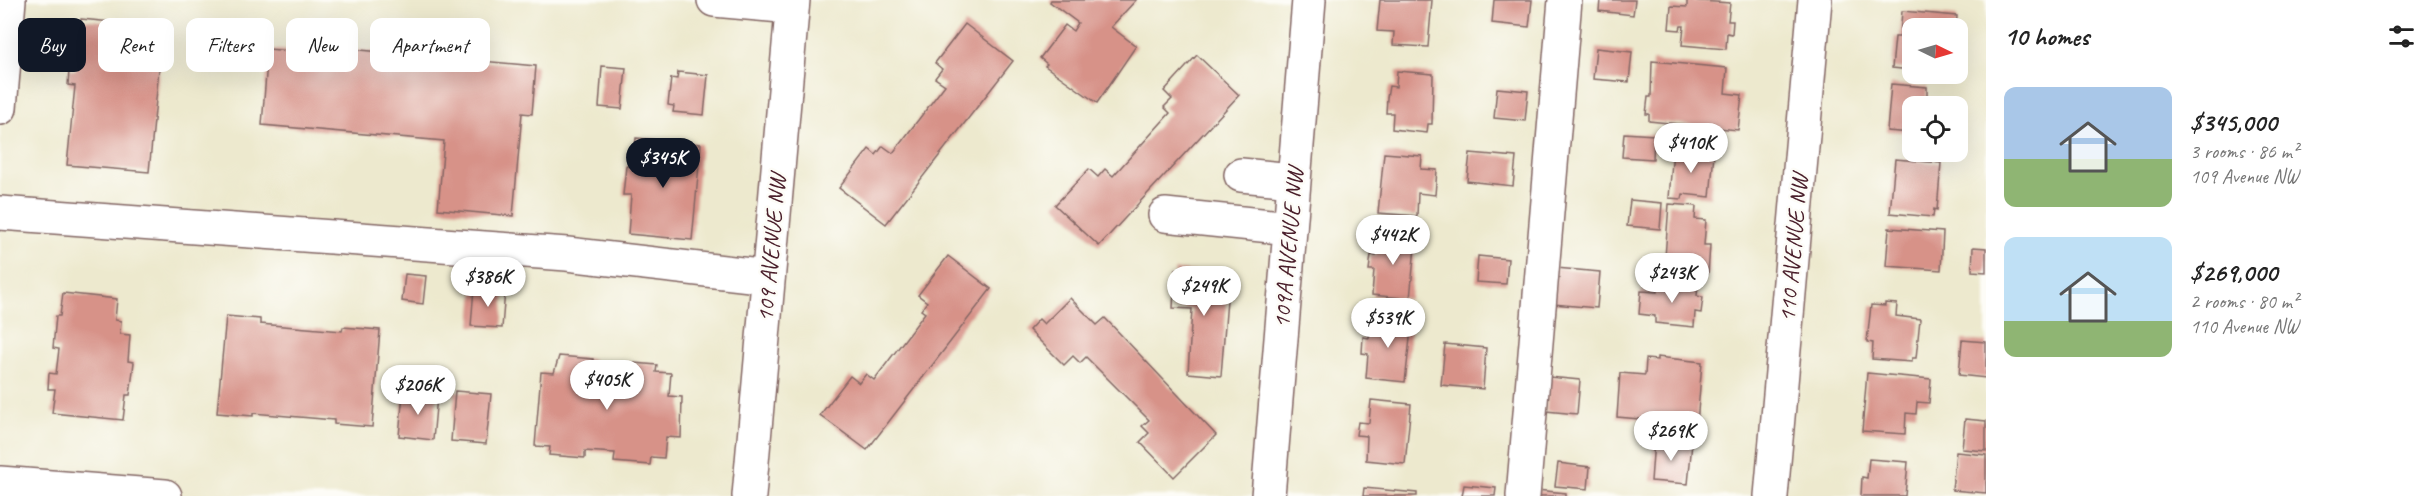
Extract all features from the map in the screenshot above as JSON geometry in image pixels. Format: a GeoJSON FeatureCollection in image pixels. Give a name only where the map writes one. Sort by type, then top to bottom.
{"type":"FeatureCollection","features":[{"type":"Feature","properties":{"kind":"street"},"geometry":{"type":"LineString","coordinates":[[0,108],[9,0]]}},
{"type":"Feature","properties":{"kind":"street"},"geometry":{"type":"LineString","coordinates":[[714,0],[793,3]]}},
{"type":"Feature","properties":{"kind":"street","name":"109A AVENUE NW"},"geometry":{"type":"LineString","coordinates":[[1268,496],[1309,0]]}},
{"type":"Feature","properties":{"kind":"street"},"geometry":{"type":"LineString","coordinates":[[1522,496],[1565,0]]}},
{"type":"Feature","properties":{"kind":"street","name":"110 AVENUE NW"},"geometry":{"type":"LineString","coordinates":[[1771,496],[1815,0]]}},
{"type":"Feature","properties":{"kind":"street","name":"109 AVENUE NW"},"geometry":{"type":"LineString","coordinates":[[749,496],[793,3]]}},
{"type":"Feature","properties":{"kind":"street"},"geometry":{"type":"LineString","coordinates":[[1241,175],[1293,180]]}},
{"type":"Feature","properties":{"kind":"street"},"geometry":{"type":"LineString","coordinates":[[0,213],[567,254],[768,277]]}},
{"type":"Feature","properties":{"kind":"street"},"geometry":{"type":"LineString","coordinates":[[1165,214],[1290,228]]}},
{"type":"Feature","properties":{"kind":"street"},"geometry":{"type":"LineString","coordinates":[[0,483],[165,496]]}},
{"type":"Feature","properties":{"kind":"building"},"geometry":{"type":"Polygon","coordinates":[[[1051,0],[1136,0],[1111,27],[1136,46],[1097,103],[1045,66],[1047,64],[1040,58],[1065,25],[1073,31],[1078,23],[1050,2],[1051,0]]]}},
{"type":"Feature","properties":{"kind":"building"},"geometry":{"type":"Polygon","coordinates":[[[1380,0],[1432,0],[1428,47],[1393,45],[1394,32],[1377,31],[1380,0]]]}},
{"type":"Feature","properties":{"kind":"building"},"geometry":{"type":"Polygon","coordinates":[[[1494,0],[1532,0],[1529,27],[1492,23],[1494,0]]]}},
{"type":"Feature","properties":{"kind":"building"},"geometry":{"type":"Polygon","coordinates":[[[1600,0],[1635,0],[1633,15],[1599,11],[1600,0]]]}},
{"type":"Feature","properties":{"kind":"building"},"geometry":{"type":"Polygon","coordinates":[[[1687,0],[1730,3],[1728,21],[1733,21],[1732,34],[1727,33],[1726,49],[1682,45],[1684,26],[1681,26],[1680,30],[1669,29],[1671,6],[1687,7],[1687,0]]]}},
{"type":"Feature","properties":{"kind":"building"},"geometry":{"type":"Polygon","coordinates":[[[1902,11],[1957,16],[1957,18],[1902,18],[1902,69],[1892,68],[1895,37],[1900,37],[1902,11]]]}},
{"type":"Feature","properties":{"kind":"building"},"geometry":{"type":"Polygon","coordinates":[[[86,19],[98,21],[98,72],[159,72],[149,172],[67,165],[75,86],[68,85],[69,72],[86,72],[86,19]]]}},
{"type":"Feature","properties":{"kind":"building"},"geometry":{"type":"Polygon","coordinates":[[[965,24],[1013,61],[886,224],[839,188],[869,149],[876,155],[883,146],[893,153],[945,85],[935,78],[942,69],[935,63],[965,24]]]}},
{"type":"Feature","properties":{"kind":"building"},"geometry":{"type":"Polygon","coordinates":[[[1596,48],[1632,52],[1629,82],[1593,79],[1596,48]]]}},
{"type":"Feature","properties":{"kind":"building"},"geometry":{"type":"Polygon","coordinates":[[[274,50],[286,51],[286,72],[358,72],[358,50],[370,51],[370,72],[490,72],[490,62],[536,66],[532,114],[522,113],[513,216],[438,209],[444,141],[262,125],[266,72],[274,72],[274,50]]]}},
{"type":"Feature","properties":{"kind":"building"},"geometry":{"type":"Polygon","coordinates":[[[1197,55],[1239,95],[1099,246],[1055,205],[1089,169],[1098,177],[1105,169],[1113,176],[1170,113],[1164,107],[1172,99],[1164,91],[1197,55]]]}},
{"type":"Feature","properties":{"kind":"building"},"geometry":{"type":"Polygon","coordinates":[[[1652,61],[1727,68],[1725,93],[1742,95],[1738,130],[1649,121],[1649,114],[1646,114],[1648,97],[1651,97],[1652,61]]]}},
{"type":"Feature","properties":{"kind":"building"},"geometry":{"type":"Polygon","coordinates":[[[602,66],[626,68],[622,109],[599,107],[602,66]]]}},
{"type":"Feature","properties":{"kind":"building"},"geometry":{"type":"Polygon","coordinates":[[[1397,71],[1433,74],[1432,124],[1428,124],[1427,133],[1392,129],[1393,113],[1386,113],[1387,98],[1389,86],[1396,87],[1397,71]]]}},
{"type":"Feature","properties":{"kind":"building"},"geometry":{"type":"Polygon","coordinates":[[[678,72],[708,75],[704,115],[673,112],[674,106],[668,105],[671,78],[677,79],[678,72]]]}},
{"type":"Feature","properties":{"kind":"building"},"geometry":{"type":"Polygon","coordinates":[[[1891,84],[1927,87],[1927,96],[1902,96],[1902,132],[1887,131],[1891,84]]]}},
{"type":"Feature","properties":{"kind":"building"},"geometry":{"type":"Polygon","coordinates":[[[1497,88],[1528,91],[1525,121],[1494,118],[1497,88]]]}},
{"type":"Feature","properties":{"kind":"building"},"geometry":{"type":"Polygon","coordinates":[[[1624,133],[1654,135],[1653,159],[1622,157],[1624,133]]]}},
{"type":"Feature","properties":{"kind":"building"},"geometry":{"type":"Polygon","coordinates":[[[636,138],[701,144],[692,240],[628,234],[631,195],[623,195],[626,166],[634,167],[636,138]]]}},
{"type":"Feature","properties":{"kind":"building"},"geometry":{"type":"Polygon","coordinates":[[[1673,150],[1714,154],[1710,197],[1683,194],[1682,199],[1669,198],[1673,150]]]}},
{"type":"Feature","properties":{"kind":"building"},"geometry":{"type":"Polygon","coordinates":[[[1384,153],[1422,156],[1421,169],[1437,170],[1435,195],[1418,193],[1417,216],[1378,213],[1384,153]]]}},
{"type":"Feature","properties":{"kind":"building"},"geometry":{"type":"Polygon","coordinates":[[[1470,153],[1516,157],[1513,186],[1467,181],[1470,153]]]}},
{"type":"Feature","properties":{"kind":"building"},"geometry":{"type":"Polygon","coordinates":[[[1895,159],[1902,160],[1902,162],[1941,163],[1937,210],[1934,209],[1933,217],[1890,213],[1895,159]]]}},
{"type":"Feature","properties":{"kind":"building"},"geometry":{"type":"Polygon","coordinates":[[[1630,200],[1662,203],[1660,229],[1627,226],[1630,200]]]}},
{"type":"Feature","properties":{"kind":"building"},"geometry":{"type":"Polygon","coordinates":[[[1669,204],[1696,206],[1695,219],[1706,220],[1704,245],[1710,245],[1708,274],[1664,271],[1669,204]]]}},
{"type":"Feature","properties":{"kind":"building"},"geometry":{"type":"Polygon","coordinates":[[[1889,228],[1943,232],[1941,270],[1886,266],[1889,228]]]}},
{"type":"Feature","properties":{"kind":"building"},"geometry":{"type":"Polygon","coordinates":[[[1378,233],[1416,236],[1410,299],[1372,295],[1374,270],[1369,270],[1371,255],[1376,256],[1378,233]]]}},
{"type":"Feature","properties":{"kind":"building"},"geometry":{"type":"Polygon","coordinates":[[[1973,247],[1986,248],[1986,272],[1972,271],[1973,247]]]}},
{"type":"Feature","properties":{"kind":"building"},"geometry":{"type":"Polygon","coordinates":[[[948,256],[991,289],[867,450],[820,415],[850,376],[859,383],[866,374],[874,380],[925,313],[921,310],[927,302],[918,295],[948,256]]]}},
{"type":"Feature","properties":{"kind":"building"},"geometry":{"type":"Polygon","coordinates":[[[1478,256],[1508,259],[1506,284],[1476,282],[1478,256]]]}},
{"type":"Feature","properties":{"kind":"building"},"geometry":{"type":"Polygon","coordinates":[[[1556,268],[1600,272],[1597,308],[1553,304],[1556,268]]]}},
{"type":"Feature","properties":{"kind":"building"},"geometry":{"type":"Polygon","coordinates":[[[1175,270],[1229,274],[1221,376],[1188,373],[1192,309],[1173,308],[1175,270]]]}},
{"type":"Feature","properties":{"kind":"building"},"geometry":{"type":"Polygon","coordinates":[[[405,274],[426,276],[423,304],[402,301],[405,274]]]}},
{"type":"Feature","properties":{"kind":"building"},"geometry":{"type":"Polygon","coordinates":[[[1657,281],[1698,285],[1697,296],[1703,297],[1701,313],[1695,312],[1694,327],[1655,323],[1655,316],[1639,314],[1641,291],[1657,292],[1657,281]]]}},
{"type":"Feature","properties":{"kind":"building"},"geometry":{"type":"Polygon","coordinates":[[[474,288],[505,290],[502,328],[471,326],[474,288]]]}},
{"type":"Feature","properties":{"kind":"building"},"geometry":{"type":"Polygon","coordinates":[[[63,293],[117,299],[115,320],[121,321],[120,334],[130,335],[128,361],[134,362],[130,395],[126,395],[123,420],[52,413],[55,389],[48,389],[49,373],[56,374],[59,349],[53,348],[56,316],[60,316],[63,293]]]}},
{"type":"Feature","properties":{"kind":"building"},"geometry":{"type":"Polygon","coordinates":[[[1070,298],[1097,325],[1105,318],[1216,435],[1174,477],[1140,442],[1149,433],[1142,426],[1149,420],[1086,357],[1080,363],[1073,356],[1064,365],[1029,330],[1039,319],[1044,324],[1070,298]]]}},
{"type":"Feature","properties":{"kind":"building"},"geometry":{"type":"Polygon","coordinates":[[[1885,303],[1897,304],[1896,316],[1920,319],[1916,358],[1912,358],[1912,362],[1872,359],[1873,343],[1867,342],[1871,305],[1885,306],[1885,303]]]}},
{"type":"Feature","properties":{"kind":"building"},"geometry":{"type":"Polygon","coordinates":[[[226,316],[260,319],[260,324],[342,331],[343,327],[380,330],[372,427],[334,424],[334,420],[253,413],[253,416],[217,413],[226,316]]]}},
{"type":"Feature","properties":{"kind":"building"},"geometry":{"type":"Polygon","coordinates":[[[1371,317],[1412,321],[1405,382],[1366,378],[1368,354],[1362,353],[1363,337],[1369,338],[1371,317]]]}},
{"type":"Feature","properties":{"kind":"building"},"geometry":{"type":"Polygon","coordinates":[[[1962,340],[1986,342],[1986,378],[1959,375],[1962,340]]]}},
{"type":"Feature","properties":{"kind":"building"},"geometry":{"type":"Polygon","coordinates":[[[1445,344],[1486,348],[1483,389],[1441,385],[1445,344]]]}},
{"type":"Feature","properties":{"kind":"building"},"geometry":{"type":"Polygon","coordinates":[[[559,356],[593,359],[593,367],[622,369],[623,362],[657,365],[656,372],[671,373],[669,396],[682,397],[681,438],[666,437],[664,458],[651,457],[650,465],[614,462],[615,453],[585,451],[585,458],[549,455],[550,447],[535,446],[541,372],[554,373],[559,356]]]}},
{"type":"Feature","properties":{"kind":"building"},"geometry":{"type":"Polygon","coordinates":[[[1657,357],[1702,362],[1697,424],[1617,417],[1620,373],[1645,375],[1646,359],[1657,360],[1657,357]]]}},
{"type":"Feature","properties":{"kind":"building"},"geometry":{"type":"Polygon","coordinates":[[[1867,373],[1931,379],[1929,403],[1917,402],[1916,414],[1906,413],[1905,434],[1862,431],[1867,373]]]}},
{"type":"Feature","properties":{"kind":"building"},"geometry":{"type":"Polygon","coordinates":[[[1549,377],[1580,380],[1577,414],[1546,411],[1549,377]]]}},
{"type":"Feature","properties":{"kind":"building"},"geometry":{"type":"Polygon","coordinates":[[[455,391],[491,394],[486,444],[451,441],[455,391]]]}},
{"type":"Feature","properties":{"kind":"building"},"geometry":{"type":"Polygon","coordinates":[[[403,393],[437,396],[433,440],[399,436],[403,393]]]}},
{"type":"Feature","properties":{"kind":"building"},"geometry":{"type":"Polygon","coordinates":[[[1371,400],[1411,404],[1405,464],[1366,460],[1367,436],[1356,435],[1358,422],[1369,423],[1371,400]]]}},
{"type":"Feature","properties":{"kind":"building"},"geometry":{"type":"Polygon","coordinates":[[[1965,419],[1986,421],[1986,451],[1962,449],[1965,419]]]}},
{"type":"Feature","properties":{"kind":"building"},"geometry":{"type":"Polygon","coordinates":[[[1654,440],[1692,443],[1688,484],[1651,481],[1654,440]]]}},
{"type":"Feature","properties":{"kind":"building"},"geometry":{"type":"Polygon","coordinates":[[[1956,452],[1986,455],[1986,493],[1952,490],[1956,452]]]}},
{"type":"Feature","properties":{"kind":"building"},"geometry":{"type":"Polygon","coordinates":[[[1869,459],[1908,462],[1905,496],[1861,496],[1862,477],[1867,478],[1869,459]]]}},
{"type":"Feature","properties":{"kind":"building"},"geometry":{"type":"Polygon","coordinates":[[[1558,463],[1590,467],[1588,489],[1555,486],[1558,463]]]}},
{"type":"Feature","properties":{"kind":"building"},"geometry":{"type":"Polygon","coordinates":[[[1464,485],[1496,488],[1495,496],[1462,496],[1464,485]]]}},
{"type":"Feature","properties":{"kind":"building"},"geometry":{"type":"Polygon","coordinates":[[[1364,488],[1417,493],[1417,496],[1363,496],[1364,488]]]}},
{"type":"Feature","properties":{"kind":"building"},"geometry":{"type":"Polygon","coordinates":[[[1536,490],[1566,493],[1566,496],[1535,496],[1536,490]]]}}]}
